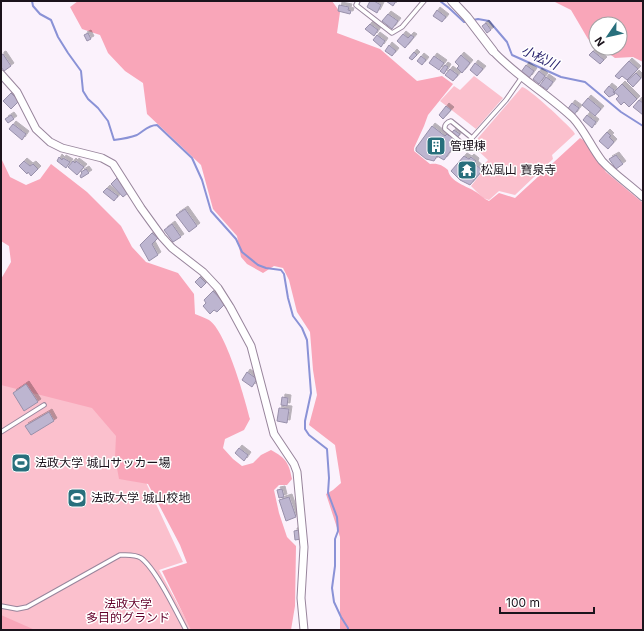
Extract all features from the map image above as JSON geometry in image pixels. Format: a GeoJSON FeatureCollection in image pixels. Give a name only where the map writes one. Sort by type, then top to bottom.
{"type":"FeatureCollection","features":[{"type":"Feature","properties":{"kind":"street"},"geometry":{"type":"LineString","coordinates":[[452,1],[467,17],[493,52],[508,66],[545,94],[573,118],[583,129],[601,160],[643,197]]}},
{"type":"Feature","properties":{"kind":"street"},"geometry":{"type":"LineString","coordinates":[[1,74],[17,92],[36,129],[50,142],[70,151],[102,158],[113,164],[141,208],[162,237],[172,248],[211,279],[244,331],[251,346],[256,363],[274,434],[294,464],[297,472],[304,547],[301,608],[304,630]]}},
{"type":"Feature","properties":{"kind":"lane"},"geometry":{"type":"LineString","coordinates":[[358,1],[356,5],[392,33],[402,26],[424,1]]}},
{"type":"Feature","properties":{"kind":"lane"},"geometry":{"type":"LineString","coordinates":[[472,138],[451,121],[445,126],[445,129],[463,144],[467,144],[506,100],[522,77]]}},
{"type":"Feature","properties":{"kind":"lane"},"geometry":{"type":"LineString","coordinates":[[1,432],[44,405]]}},
{"type":"Feature","properties":{"kind":"lane"},"geometry":{"type":"LineString","coordinates":[[1,606],[17,609],[27,607],[120,555],[130,554],[141,558],[153,571],[186,630]]}},
{"type":"Feature","properties":{"kind":"green space"},"geometry":{"type":"Polygon","coordinates":[[[474,76],[503,98],[476,129],[440,101],[454,86],[460,90],[474,76]]]}},
{"type":"Feature","properties":{"kind":"green space"},"geometry":{"type":"Polygon","coordinates":[[[522,87],[548,106],[575,134],[552,155],[553,159],[515,195],[499,191],[489,200],[483,198],[471,186],[483,171],[481,168],[488,160],[472,145],[522,87]]]}},
{"type":"Feature","properties":{"kind":"green space","name":"法政大学 城山校地"},"geometry":{"type":"Polygon","coordinates":[[[1,379],[95,400],[123,433],[183,562],[159,570],[192,630],[26,630],[1,617],[1,379]]]}},
{"type":"Feature","properties":{"kind":"shaded area"},"geometry":{"type":"Polygon","coordinates":[[[78,1],[332,1],[340,12],[337,33],[380,49],[417,81],[442,76],[453,84],[428,115],[414,151],[430,164],[438,164],[446,168],[455,181],[489,201],[499,193],[515,198],[580,138],[585,141],[606,172],[643,203],[643,630],[340,630],[340,537],[326,494],[341,483],[335,445],[309,425],[317,395],[313,370],[310,332],[297,312],[289,280],[283,268],[274,266],[263,273],[247,264],[241,257],[237,236],[213,209],[201,165],[147,114],[143,83],[125,71],[108,53],[100,35],[82,29],[70,7],[78,1]]]}},
{"type":"Feature","properties":{"kind":"shaded area"},"geometry":{"type":"Polygon","coordinates":[[[553,1],[643,1],[643,62],[633,57],[615,58],[612,56],[628,56],[628,16],[588,16],[588,39],[571,10],[553,1]]]}},
{"type":"Feature","properties":{"kind":"shaded area"},"geometry":{"type":"Polygon","coordinates":[[[1,158],[10,177],[26,185],[40,179],[51,164],[87,192],[121,226],[132,247],[146,262],[178,273],[194,294],[195,314],[209,320],[222,337],[234,366],[250,419],[244,430],[225,439],[223,448],[242,466],[253,463],[261,455],[271,450],[283,458],[291,473],[292,479],[287,485],[279,485],[274,490],[279,513],[287,537],[296,546],[295,606],[291,630],[191,630],[162,571],[187,563],[180,545],[148,484],[119,479],[115,457],[116,436],[92,408],[1,385],[1,279],[11,262],[9,246],[1,241],[1,158]]]}},
{"type":"Feature","properties":{"kind":"shaded area"},"geometry":{"type":"Polygon","coordinates":[[[1,615],[35,630],[1,630],[1,615]]]}},
{"type":"Feature","properties":{"kind":"building"},"geometry":{"type":"Polygon","coordinates":[[[370,1],[374,1],[381,5],[377,13],[367,7],[370,1]]]}},
{"type":"Feature","properties":{"kind":"building"},"geometry":{"type":"Polygon","coordinates":[[[386,1],[396,1],[393,6],[386,1]]]}},
{"type":"Feature","properties":{"kind":"building"},"geometry":{"type":"Polygon","coordinates":[[[339,5],[349,7],[348,10],[351,11],[350,14],[338,11],[339,5]]]}},
{"type":"Feature","properties":{"kind":"building"},"geometry":{"type":"Polygon","coordinates":[[[437,10],[446,17],[442,22],[433,16],[437,10]]]}},
{"type":"Feature","properties":{"kind":"building"},"geometry":{"type":"Polygon","coordinates":[[[388,14],[398,21],[392,29],[382,21],[388,14]]]}},
{"type":"Feature","properties":{"kind":"building"},"geometry":{"type":"Polygon","coordinates":[[[486,23],[491,30],[487,33],[482,26],[486,23]]]}},
{"type":"Feature","properties":{"kind":"building"},"geometry":{"type":"Polygon","coordinates":[[[370,24],[378,30],[374,36],[365,29],[370,24]]]}},
{"type":"Feature","properties":{"kind":"building"},"geometry":{"type":"Polygon","coordinates":[[[88,33],[91,39],[87,41],[84,35],[88,33]]]}},
{"type":"Feature","properties":{"kind":"building"},"geometry":{"type":"Polygon","coordinates":[[[403,34],[408,38],[411,35],[414,37],[405,48],[397,41],[403,34]]]}},
{"type":"Feature","properties":{"kind":"building"},"geometry":{"type":"Polygon","coordinates":[[[377,35],[385,41],[381,47],[373,40],[377,35]]]}},
{"type":"Feature","properties":{"kind":"building"},"geometry":{"type":"Polygon","coordinates":[[[389,45],[396,51],[392,56],[385,51],[389,45]]]}},
{"type":"Feature","properties":{"kind":"building"},"geometry":{"type":"Polygon","coordinates":[[[414,52],[417,55],[412,60],[409,58],[414,52]]]}},
{"type":"Feature","properties":{"kind":"building"},"geometry":{"type":"Polygon","coordinates":[[[3,54],[11,66],[4,71],[1,67],[1,55],[3,54]]]}},
{"type":"Feature","properties":{"kind":"building"},"geometry":{"type":"Polygon","coordinates":[[[461,55],[470,63],[462,73],[457,68],[459,66],[455,62],[461,55]]]}},
{"type":"Feature","properties":{"kind":"building"},"geometry":{"type":"Polygon","coordinates":[[[421,56],[426,60],[422,65],[417,61],[421,56]]]}},
{"type":"Feature","properties":{"kind":"building"},"geometry":{"type":"Polygon","coordinates":[[[434,56],[444,63],[439,70],[429,63],[434,56]]]}},
{"type":"Feature","properties":{"kind":"building"},"geometry":{"type":"Polygon","coordinates":[[[590,56],[599,56],[604,60],[600,64],[590,56]]]}},
{"type":"Feature","properties":{"kind":"building"},"geometry":{"type":"Polygon","coordinates":[[[629,61],[638,69],[627,80],[622,76],[619,79],[615,76],[629,61]]]}},
{"type":"Feature","properties":{"kind":"building"},"geometry":{"type":"Polygon","coordinates":[[[475,63],[483,69],[477,76],[470,70],[475,63]]]}},
{"type":"Feature","properties":{"kind":"building"},"geometry":{"type":"Polygon","coordinates":[[[445,65],[448,67],[444,74],[440,71],[445,65]]]}},
{"type":"Feature","properties":{"kind":"building"},"geometry":{"type":"Polygon","coordinates":[[[526,65],[534,71],[529,78],[521,72],[526,65]]]}},
{"type":"Feature","properties":{"kind":"building"},"geometry":{"type":"Polygon","coordinates":[[[450,69],[458,75],[453,81],[445,75],[450,69]]]}},
{"type":"Feature","properties":{"kind":"building"},"geometry":{"type":"Polygon","coordinates":[[[539,71],[545,76],[539,84],[533,79],[539,71]]]}},
{"type":"Feature","properties":{"kind":"building"},"geometry":{"type":"Polygon","coordinates":[[[636,73],[641,78],[633,87],[627,81],[636,73]]]}},
{"type":"Feature","properties":{"kind":"building"},"geometry":{"type":"Polygon","coordinates":[[[546,77],[553,82],[547,90],[540,85],[546,77]]]}},
{"type":"Feature","properties":{"kind":"building"},"geometry":{"type":"Polygon","coordinates":[[[622,84],[637,99],[629,107],[624,102],[621,105],[616,99],[619,96],[614,92],[622,84]]]}},
{"type":"Feature","properties":{"kind":"building"},"geometry":{"type":"Polygon","coordinates":[[[609,86],[614,90],[613,92],[615,94],[609,97],[604,92],[609,86]]]}},
{"type":"Feature","properties":{"kind":"building"},"geometry":{"type":"Polygon","coordinates":[[[11,93],[19,101],[11,109],[3,101],[11,93]]]}},
{"type":"Feature","properties":{"kind":"building"},"geometry":{"type":"Polygon","coordinates":[[[588,98],[601,109],[595,116],[582,105],[588,98]]]}},
{"type":"Feature","properties":{"kind":"building"},"geometry":{"type":"Polygon","coordinates":[[[639,100],[643,103],[643,115],[633,107],[639,100]]]}},
{"type":"Feature","properties":{"kind":"building"},"geometry":{"type":"Polygon","coordinates":[[[572,103],[579,108],[574,115],[567,110],[572,103]]]}},
{"type":"Feature","properties":{"kind":"building"},"geometry":{"type":"Polygon","coordinates":[[[446,106],[451,110],[443,119],[439,115],[446,106]]]}},
{"type":"Feature","properties":{"kind":"building"},"geometry":{"type":"Polygon","coordinates":[[[11,115],[14,119],[8,123],[5,119],[11,115]]]}},
{"type":"Feature","properties":{"kind":"building"},"geometry":{"type":"Polygon","coordinates":[[[587,115],[596,122],[592,128],[583,120],[587,115]]]}},
{"type":"Feature","properties":{"kind":"building"},"geometry":{"type":"Polygon","coordinates":[[[13,124],[26,134],[22,140],[9,129],[13,124]]]}},
{"type":"Feature","properties":{"kind":"building","name":"管理棟"},"geometry":{"type":"Polygon","coordinates":[[[432,126],[445,136],[447,134],[449,136],[454,130],[460,134],[455,140],[457,142],[444,160],[437,156],[434,161],[426,159],[416,151],[416,148],[432,126]]]}},
{"type":"Feature","properties":{"kind":"building"},"geometry":{"type":"Polygon","coordinates":[[[607,132],[611,136],[609,137],[614,142],[608,149],[599,141],[607,132]]]}},
{"type":"Feature","properties":{"kind":"building"},"geometry":{"type":"Polygon","coordinates":[[[616,155],[623,164],[616,169],[609,159],[616,155]]]}},
{"type":"Feature","properties":{"kind":"building","name":"松風山 寶泉寺"},"geometry":{"type":"Polygon","coordinates":[[[464,156],[469,159],[471,157],[476,161],[475,164],[482,170],[470,185],[460,180],[451,171],[464,156]]]}},
{"type":"Feature","properties":{"kind":"building"},"geometry":{"type":"Polygon","coordinates":[[[59,157],[62,160],[63,158],[70,162],[66,168],[57,161],[59,157]]]}},
{"type":"Feature","properties":{"kind":"building"},"geometry":{"type":"Polygon","coordinates":[[[24,161],[30,166],[33,164],[38,169],[31,176],[19,166],[24,161]]]}},
{"type":"Feature","properties":{"kind":"building"},"geometry":{"type":"Polygon","coordinates":[[[73,161],[75,163],[76,161],[84,167],[77,175],[68,167],[73,161]]]}},
{"type":"Feature","properties":{"kind":"building"},"geometry":{"type":"Polygon","coordinates":[[[86,169],[89,173],[81,178],[81,172],[86,169]]]}},
{"type":"Feature","properties":{"kind":"building"},"geometry":{"type":"Polygon","coordinates":[[[117,178],[129,192],[123,197],[111,184],[117,178]]]}},
{"type":"Feature","properties":{"kind":"building"},"geometry":{"type":"Polygon","coordinates":[[[107,188],[118,196],[114,201],[103,192],[107,188]]]}},
{"type":"Feature","properties":{"kind":"building"},"geometry":{"type":"Polygon","coordinates":[[[185,209],[197,226],[189,232],[176,215],[185,209]]]}},
{"type":"Feature","properties":{"kind":"building"},"geometry":{"type":"Polygon","coordinates":[[[172,224],[181,237],[173,242],[164,230],[172,224]]]}},
{"type":"Feature","properties":{"kind":"building"},"geometry":{"type":"Polygon","coordinates":[[[152,233],[158,238],[152,244],[158,255],[149,261],[140,245],[152,233]]]}},
{"type":"Feature","properties":{"kind":"building"},"geometry":{"type":"Polygon","coordinates":[[[200,277],[206,283],[201,288],[195,282],[200,277]]]}},
{"type":"Feature","properties":{"kind":"building"},"geometry":{"type":"Polygon","coordinates":[[[213,291],[225,304],[217,312],[214,310],[210,314],[203,306],[206,303],[204,300],[213,291]]]}},
{"type":"Feature","properties":{"kind":"building"},"geometry":{"type":"Polygon","coordinates":[[[247,372],[257,379],[252,387],[242,380],[247,372]]]}},
{"type":"Feature","properties":{"kind":"building"},"geometry":{"type":"Polygon","coordinates":[[[26,384],[38,402],[24,411],[13,393],[26,384]]]}},
{"type":"Feature","properties":{"kind":"building"},"geometry":{"type":"Polygon","coordinates":[[[282,397],[288,398],[287,406],[281,405],[282,397]]]}},
{"type":"Feature","properties":{"kind":"building"},"geometry":{"type":"Polygon","coordinates":[[[279,408],[289,409],[287,423],[277,421],[279,408]]]}},
{"type":"Feature","properties":{"kind":"building"},"geometry":{"type":"Polygon","coordinates":[[[49,412],[54,421],[31,435],[25,426],[49,412]]]}},
{"type":"Feature","properties":{"kind":"building"},"geometry":{"type":"Polygon","coordinates":[[[239,448],[248,455],[244,461],[235,453],[239,448]]]}},
{"type":"Feature","properties":{"kind":"building"},"geometry":{"type":"Polygon","coordinates":[[[282,489],[284,497],[279,498],[277,490],[282,489]]]}},
{"type":"Feature","properties":{"kind":"building"},"geometry":{"type":"Polygon","coordinates":[[[289,497],[296,517],[286,521],[279,500],[289,497]]]}},
{"type":"Feature","properties":{"kind":"building"},"geometry":{"type":"Polygon","coordinates":[[[299,530],[301,539],[295,540],[294,531],[299,530]]]}},
{"type":"Feature","properties":{"kind":"waterway"},"geometry":{"type":"LineString","coordinates":[[32,1],[33,6],[40,14],[51,20],[58,37],[81,71],[83,91],[88,99],[98,108],[108,121],[114,140],[137,135],[149,127],[157,125],[192,158],[202,180],[211,211],[236,239],[242,252],[258,265],[266,268],[281,270],[284,274],[293,316],[302,328],[307,340],[311,393],[305,421],[305,429],[309,435],[327,449],[329,478],[328,493],[337,517],[338,531],[335,539],[335,566],[332,588],[334,602],[348,630]]}},
{"type":"Feature","properties":{"kind":"waterway","name":"小松川"},"geometry":{"type":"LineString","coordinates":[[440,1],[464,22],[467,22]]}},
{"type":"Feature","properties":{"kind":"waterway","name":"小松川"},"geometry":{"type":"LineString","coordinates":[[473,20],[478,19],[489,21],[507,42],[512,55],[561,77],[585,82],[621,112],[643,126]]}},
{"type":"Feature","properties":{"kind":"place","name":"管理棟"},"geometry":{"type":"Point","coordinates":[436,146]}},
{"type":"Feature","properties":{"kind":"place","name":"松風山 寶泉寺"},"geometry":{"type":"Point","coordinates":[467,170]}},
{"type":"Feature","properties":{"kind":"place","name":"法政大学 城山サッカー場"},"geometry":{"type":"Point","coordinates":[21,463]}},
{"type":"Feature","properties":{"kind":"place","name":"法政大学 城山校地"},"geometry":{"type":"Point","coordinates":[77,498]}},
{"type":"Feature","properties":{"kind":"park label","name":"法政大学 多目的グランド"},"geometry":{"type":"Point","coordinates":[128,611]}}]}
